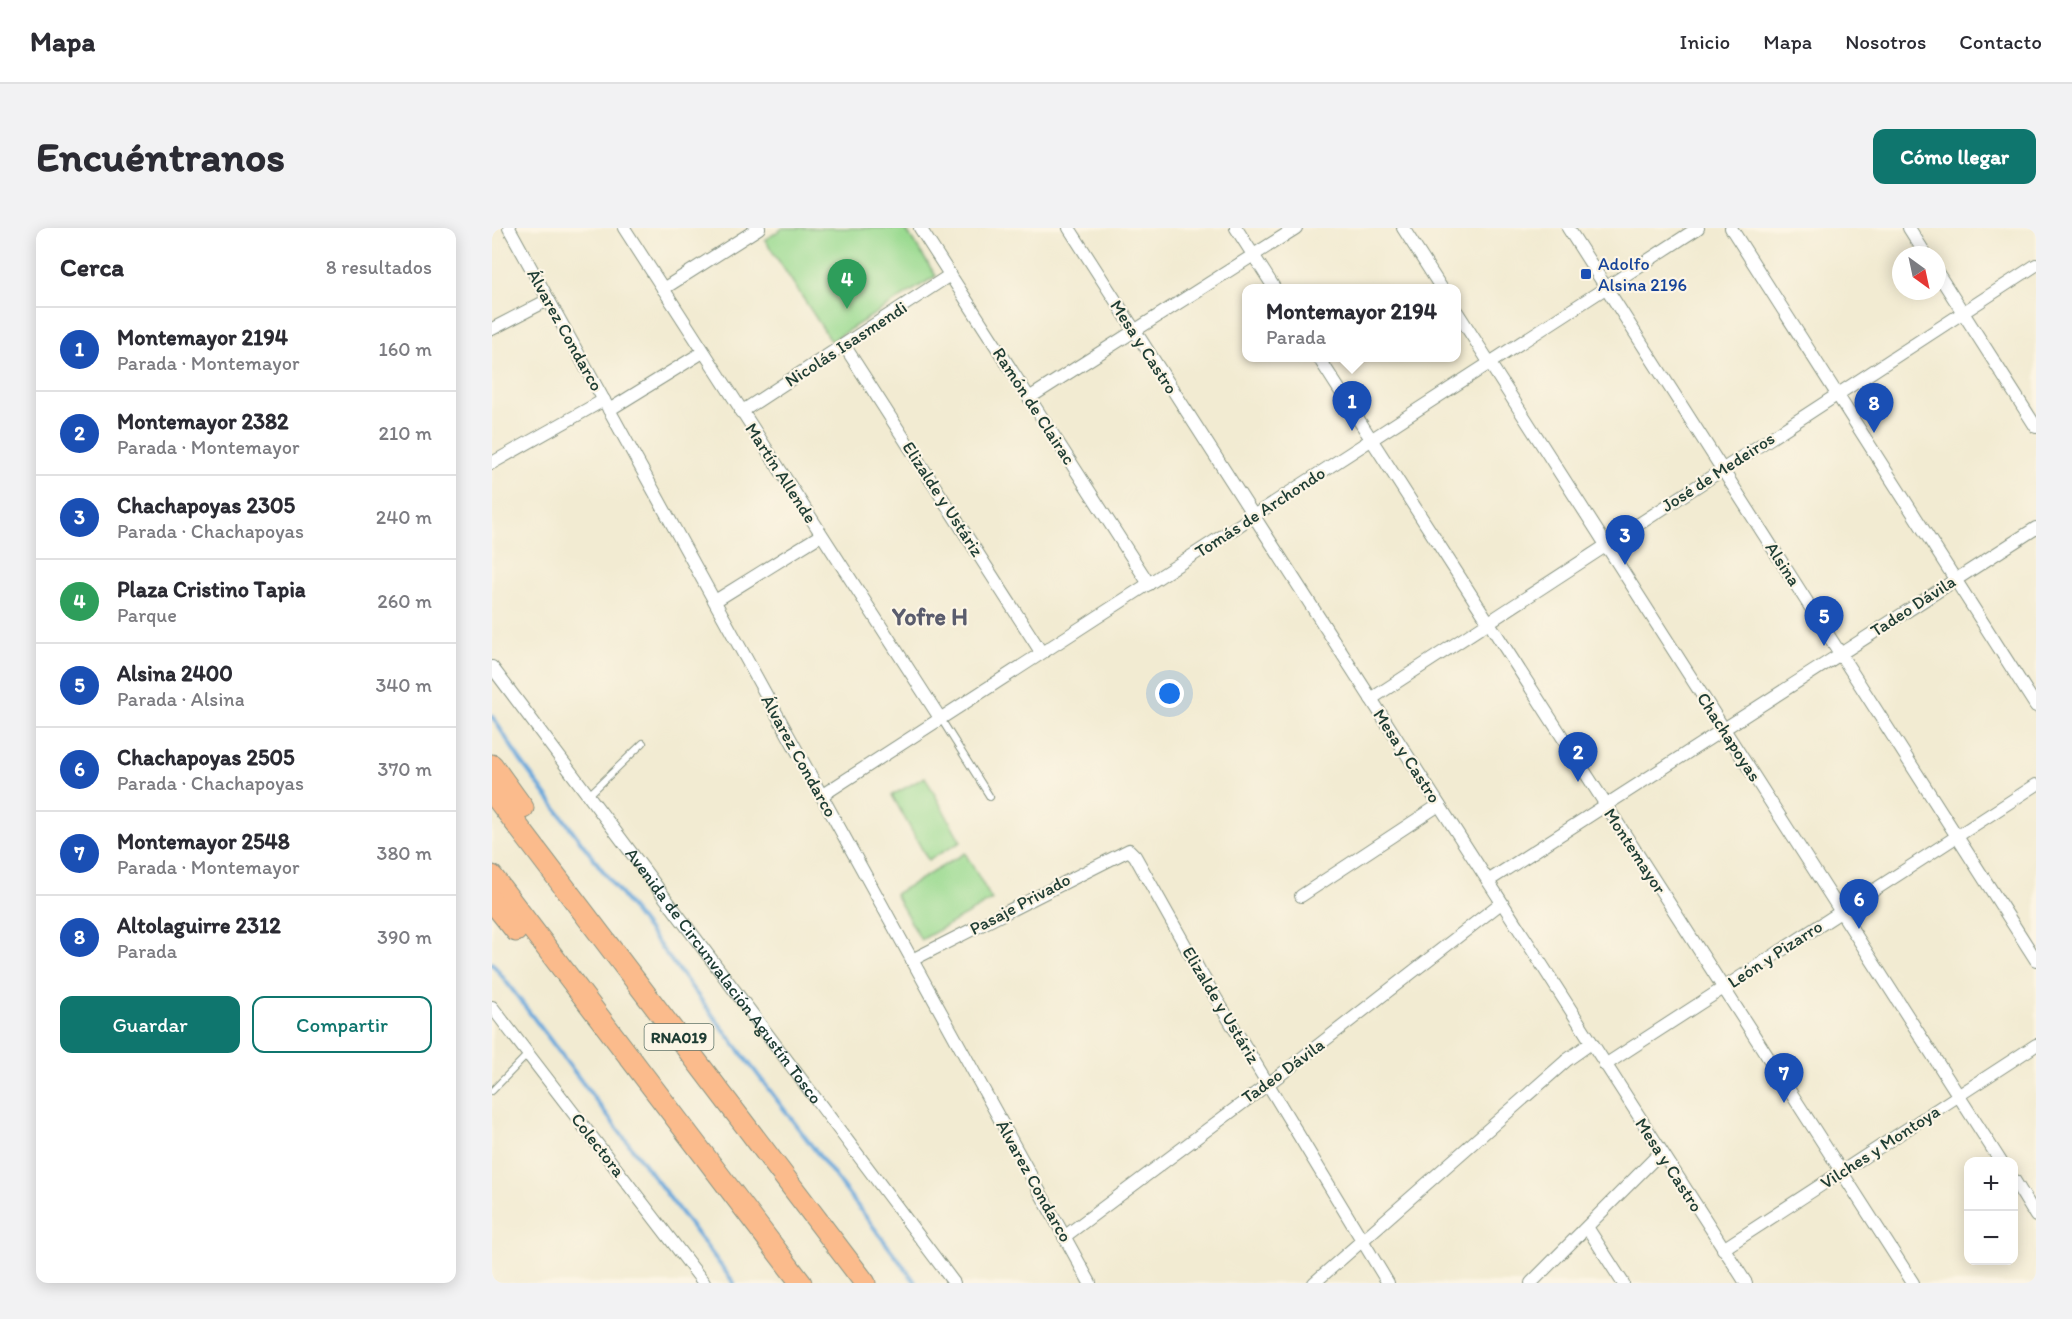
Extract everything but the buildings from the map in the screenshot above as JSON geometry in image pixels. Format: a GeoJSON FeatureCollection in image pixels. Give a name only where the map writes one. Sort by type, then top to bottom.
{"type":"FeatureCollection","features":[{"type":"Feature","properties":{"kind":"highway"},"geometry":{"type":"LineString","coordinates":[[492,765],[534,823],[564,885]]}},
{"type":"Feature","properties":{"kind":"highway","name":"RNA019"},"geometry":{"type":"LineString","coordinates":[[492,792],[865,1283]]}},
{"type":"Feature","properties":{"kind":"highway","name":"RNA019"},"geometry":{"type":"LineString","coordinates":[[492,876],[801,1283]]}},
{"type":"Feature","properties":{"kind":"highway"},"geometry":{"type":"LineString","coordinates":[[492,901],[601,1042],[664,1104]]}},
{"type":"Feature","properties":{"kind":"street","name":"Álvarez Condarco"},"geometry":{"type":"LineString","coordinates":[[509,228],[1090,1283]]}},
{"type":"Feature","properties":{"kind":"street","name":"Martín Allende"},"geometry":{"type":"LineString","coordinates":[[624,228],[940,718]]}},
{"type":"Feature","properties":{"kind":"street"},"geometry":{"type":"LineString","coordinates":[[663,289],[759,228]]}},
{"type":"Feature","properties":{"kind":"street","name":"Ramón de Clairac"},"geometry":{"type":"LineString","coordinates":[[920,228],[1149,584]]}},
{"type":"Feature","properties":{"kind":"street","name":"Mesa y Castro"},"geometry":{"type":"LineString","coordinates":[[1068,228],[1746,1283]]}},
{"type":"Feature","properties":{"kind":"street"},"geometry":{"type":"LineString","coordinates":[[1236,228],[1272,284]]}},
{"type":"Feature","properties":{"kind":"street"},"geometry":{"type":"LineString","coordinates":[[1029,398],[1296,228]]}},
{"type":"Feature","properties":{"kind":"street"},"geometry":{"type":"LineString","coordinates":[[1403,228],[1439,284]]}},
{"type":"Feature","properties":{"kind":"street","name":"Alsina"},"geometry":{"type":"LineString","coordinates":[[1568,228],[2036,960]]}},
{"type":"Feature","properties":{"kind":"street","name":"Tomás de Archondo"},"geometry":{"type":"LineString","coordinates":[[821,796],[1698,228]]}},
{"type":"Feature","properties":{"kind":"street"},"geometry":{"type":"LineString","coordinates":[[1731,228],[2036,706]]}},
{"type":"Feature","properties":{"kind":"street"},"geometry":{"type":"LineString","coordinates":[[1909,228],[1920,246]]}},
{"type":"Feature","properties":{"kind":"street","name":"José de Medeiros"},"geometry":{"type":"LineString","coordinates":[[1371,699],[2036,265]]}},
{"type":"Feature","properties":{"kind":"street","name":"Nicolás Isasmendi"},"geometry":{"type":"LineString","coordinates":[[741,412],[950,275]]}},
{"type":"Feature","properties":{"kind":"street"},"geometry":{"type":"LineString","coordinates":[[1946,286],[2036,427]]}},
{"type":"Feature","properties":{"kind":"street"},"geometry":{"type":"LineString","coordinates":[[492,329],[548,300]]}},
{"type":"Feature","properties":{"kind":"street","name":"Chachapoyas"},"geometry":{"type":"LineString","coordinates":[[1461,318],[1998,1157]]}},
{"type":"Feature","properties":{"kind":"street","name":"Elizalde y Ustáriz"},"geometry":{"type":"LineString","coordinates":[[844,345],[1041,652]]}},
{"type":"Feature","properties":{"kind":"street"},"geometry":{"type":"LineString","coordinates":[[492,463],[703,352]]}},
{"type":"Feature","properties":{"kind":"street","name":"Montemayor"},"geometry":{"type":"LineString","coordinates":[[1322,362],[1913,1283]]}},
{"type":"Feature","properties":{"kind":"street","name":"Tadeo Dávila"},"geometry":{"type":"LineString","coordinates":[[1488,881],[2036,528]]}},
{"type":"Feature","properties":{"kind":"street"},"geometry":{"type":"LineString","coordinates":[[715,601],[821,535]]}},
{"type":"Feature","properties":{"kind":"street","name":"Avenida de Circunvalación Agustín Tosco"},"geometry":{"type":"LineString","coordinates":[[492,667],[954,1283]]}},
{"type":"Feature","properties":{"kind":"street","name":"León y Pizarro"},"geometry":{"type":"LineString","coordinates":[[1605,1065],[2036,785]]}},
{"type":"Feature","properties":{"kind":"street"},"geometry":{"type":"LineString","coordinates":[[1301,896],[1439,805]]}},
{"type":"Feature","properties":{"kind":"street","name":"Elizalde y Ustáriz"},"geometry":{"type":"LineString","coordinates":[[1129,850],[1135,856],[1199,970],[1388,1283]]}},
{"type":"Feature","properties":{"kind":"street","name":"Pasaje Privado"},"geometry":{"type":"LineString","coordinates":[[912,960],[1122,851],[1129,850]]}},
{"type":"Feature","properties":{"kind":"street","name":"Tadeo Dávila"},"geometry":{"type":"LineString","coordinates":[[1064,1237],[1501,903]]}},
{"type":"Feature","properties":{"kind":"street","name":"Colectora"},"geometry":{"type":"LineString","coordinates":[[492,1007],[704,1283]]}},
{"type":"Feature","properties":{"kind":"street"},"geometry":{"type":"LineString","coordinates":[[1314,1283],[1567,1060],[1591,1043]]}},
{"type":"Feature","properties":{"kind":"street","name":"Vilches y Montoya"},"geometry":{"type":"LineString","coordinates":[[1724,1249],[2036,1045]]}},
{"type":"Feature","properties":{"kind":"street"},"geometry":{"type":"LineString","coordinates":[[1531,1283],[1661,1152]]}},
{"type":"Feature","properties":{"kind":"street"},"geometry":{"type":"LineString","coordinates":[[2018,1188],[2036,1216]]}},
{"type":"Feature","properties":{"kind":"street"},"geometry":{"type":"LineString","coordinates":[[1587,1227],[1623,1283]]}},
{"type":"Feature","properties":{"kind":"lane"},"geometry":{"type":"LineString","coordinates":[[940,718],[990,797]]}},
{"type":"Feature","properties":{"kind":"lane"},"geometry":{"type":"LineString","coordinates":[[588,796],[643,743]]}},
{"type":"Feature","properties":{"kind":"lane"},"geometry":{"type":"LineString","coordinates":[[492,1091],[528,1054]]}},
{"type":"Feature","properties":{"kind":"green space"},"geometry":{"type":"Polygon","coordinates":[[[783,228],[905,228],[936,276],[831,341],[765,240],[783,228]]]}},
{"type":"Feature","properties":{"kind":"green space"},"geometry":{"type":"Polygon","coordinates":[[[925,777],[961,842],[928,860],[892,795],[925,777]]]}},
{"type":"Feature","properties":{"kind":"green space"},"geometry":{"type":"Polygon","coordinates":[[[965,853],[992,900],[921,940],[895,894],[965,853]]]}},
{"type":"Feature","properties":{"kind":"waterway"},"geometry":{"type":"LineString","coordinates":[[492,716],[520,760],[575,834],[916,1283]]}},
{"type":"Feature","properties":{"kind":"waterway"},"geometry":{"type":"LineString","coordinates":[[492,963],[734,1283]]}},
{"type":"Feature","properties":{"kind":"place","name":"Adolfo Alsina 2196"},"geometry":{"type":"Point","coordinates":[1586,274]}},
{"type":"Feature","properties":{"kind":"place","name":"Plaza Cristino Tapia"},"geometry":{"type":"Point","coordinates":[847,309]}},
{"type":"Feature","properties":{"kind":"place","name":"Montemayor 2194"},"geometry":{"type":"Point","coordinates":[1352,431]}},
{"type":"Feature","properties":{"kind":"place","name":"Altolaguirre 2312"},"geometry":{"type":"Point","coordinates":[1874,433]}},
{"type":"Feature","properties":{"kind":"place","name":"Chachapoyas 2305"},"geometry":{"type":"Point","coordinates":[1625,565]}},
{"type":"Feature","properties":{"kind":"place","name":"Alsina 2400"},"geometry":{"type":"Point","coordinates":[1824,646]}},
{"type":"Feature","properties":{"kind":"place","name":"Montemayor 2382"},"geometry":{"type":"Point","coordinates":[1578,782]}},
{"type":"Feature","properties":{"kind":"place","name":"Chachapoyas 2505"},"geometry":{"type":"Point","coordinates":[1859,929]}},
{"type":"Feature","properties":{"kind":"place","name":"Montemayor 2548"},"geometry":{"type":"Point","coordinates":[1784,1103]}},
{"type":"Feature","properties":{"kind":"district","name":"Yofre H"},"geometry":{"type":"Point","coordinates":[930,617]}}]}
